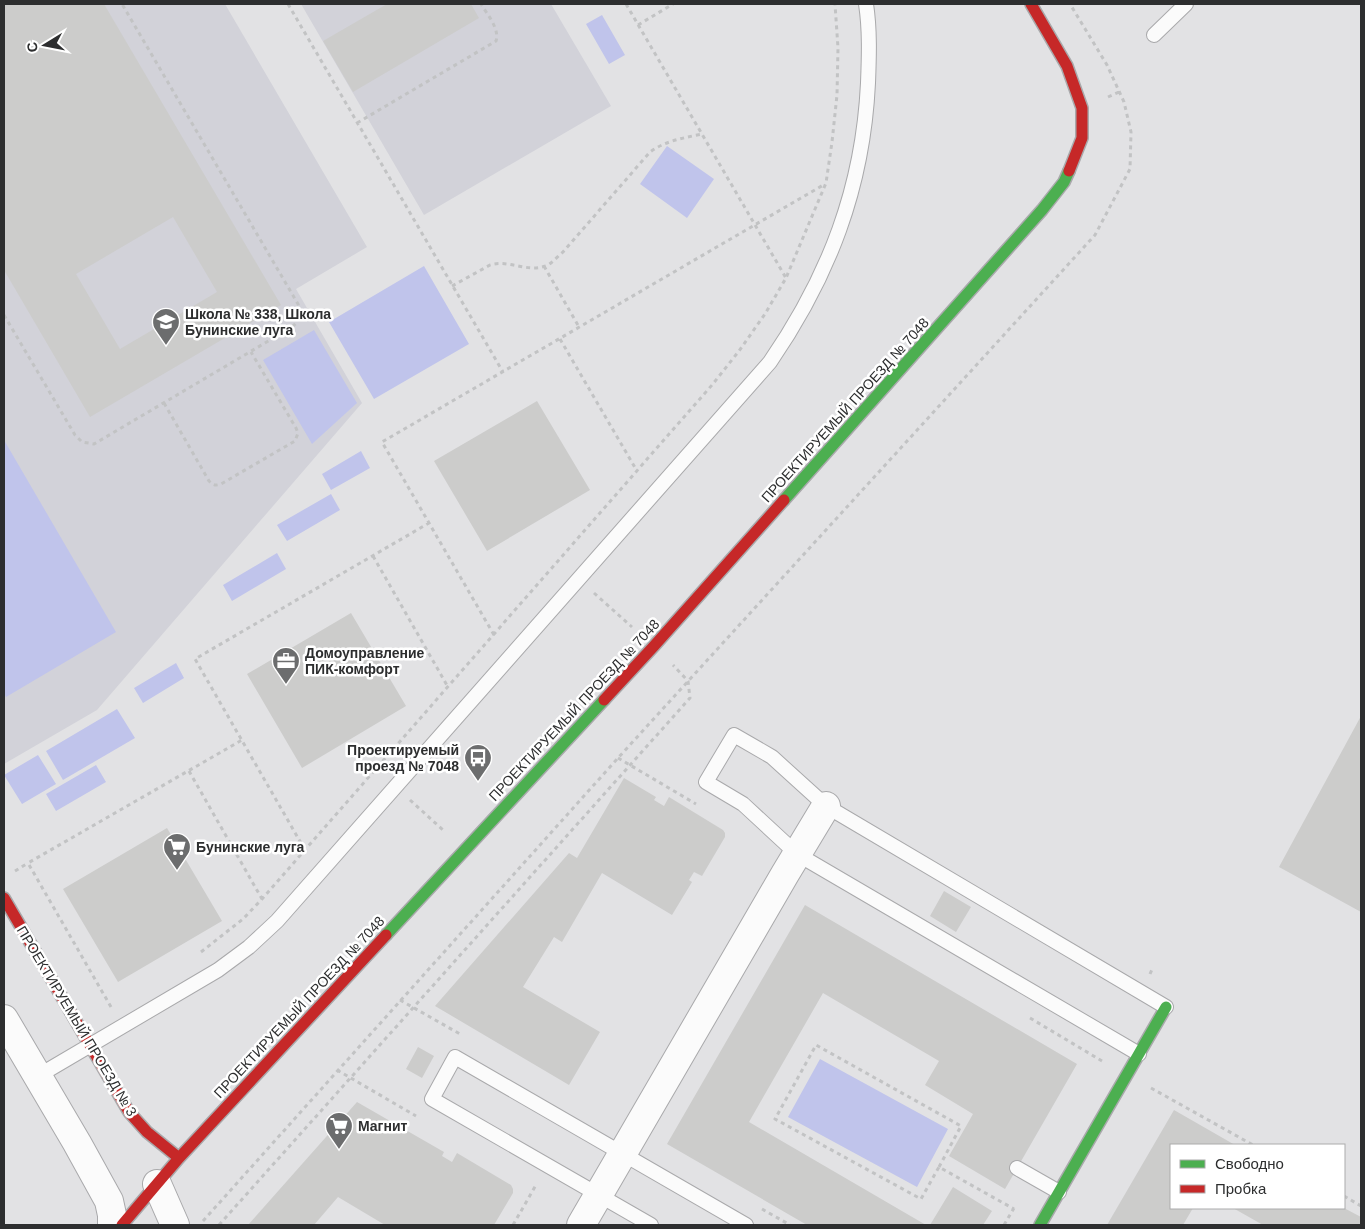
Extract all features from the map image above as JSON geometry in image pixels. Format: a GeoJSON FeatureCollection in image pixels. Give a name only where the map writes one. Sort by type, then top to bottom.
{"type":"FeatureCollection","features":[{"type":"Feature","properties":{"kind":"main road","name":"ПРОЕКТИРУЕМЫЙ ПРОЕЗД № 7048"},"geometry":{"type":"LineString","coordinates":[[122,1225],[179,1158],[654,646],[1042,210],[1064,182],[1082,138],[1082,108],[1067,66],[1031,4]]}},
{"type":"Feature","properties":{"kind":"main road","name":"ПРОЕКТИРУЕМЫЙ ПРОЕЗД № 3"},"geometry":{"type":"LineString","coordinates":[[4,898],[129,1112],[148,1132],[179,1158]]}},
{"type":"Feature","properties":{"kind":"main road"},"geometry":{"type":"LineString","coordinates":[[1040,1225],[1166,1007]]}},
{"type":"Feature","properties":{"kind":"street"},"geometry":{"type":"LineString","coordinates":[[582,1225],[826,806]]}},
{"type":"Feature","properties":{"kind":"street"},"geometry":{"type":"LineString","coordinates":[[4,1019],[109,1201],[112,1225]]}},
{"type":"Feature","properties":{"kind":"street"},"geometry":{"type":"LineString","coordinates":[[157,1184],[175,1225]]}},
{"type":"Feature","properties":{"kind":"lane"},"geometry":{"type":"LineString","coordinates":[[38,1076],[218,970],[249,947],[276,921],[770,362],[791,332],[811,296],[830,256],[849,203],[860,156],[867,110],[869,56],[866,4]]}},
{"type":"Feature","properties":{"kind":"lane"},"geometry":{"type":"LineString","coordinates":[[1154,35],[1186,4]]}},
{"type":"Feature","properties":{"kind":"lane"},"geometry":{"type":"LineString","coordinates":[[1139,1054],[797,854],[743,804],[706,782],[734,735],[772,757],[826,806],[1166,1007]]}},
{"type":"Feature","properties":{"kind":"lane"},"geometry":{"type":"LineString","coordinates":[[651,1225],[432,1099],[455,1058],[746,1225]]}},
{"type":"Feature","properties":{"kind":"lane"},"geometry":{"type":"LineString","coordinates":[[1017,1168],[1059,1192]]}},
{"type":"Feature","properties":{"kind":"path"},"geometry":{"type":"LineString","coordinates":[[4,315],[75,435],[82,442],[94,444],[299,322],[301,314],[298,304],[122,4]]}},
{"type":"Feature","properties":{"kind":"path"},"geometry":{"type":"LineString","coordinates":[[288,4],[503,372]]}},
{"type":"Feature","properties":{"kind":"path"},"geometry":{"type":"LineString","coordinates":[[357,123],[496,41],[498,35],[496,28],[481,4]]}},
{"type":"Feature","properties":{"kind":"path"},"geometry":{"type":"LineString","coordinates":[[626,4],[786,278]]}},
{"type":"Feature","properties":{"kind":"path"},"geometry":{"type":"LineString","coordinates":[[638,25],[674,4]]}},
{"type":"Feature","properties":{"kind":"path"},"geometry":{"type":"LineString","coordinates":[[200,954],[262,900],[712,385],[765,314],[786,278],[826,183],[837,94],[838,48],[835,4]]}},
{"type":"Feature","properties":{"kind":"path"},"geometry":{"type":"LineString","coordinates":[[199,1225],[618,758],[1095,235],[1130,169],[1130,132],[1124,102],[1107,65],[1070,4]]}},
{"type":"Feature","properties":{"kind":"path"},"geometry":{"type":"LineString","coordinates":[[452,286],[495,263],[508,263],[536,268],[550,264],[563,252],[650,152],[671,141],[702,134]]}},
{"type":"Feature","properties":{"kind":"path"},"geometry":{"type":"LineString","coordinates":[[494,635],[382,442],[826,183]]}},
{"type":"Feature","properties":{"kind":"path"},"geometry":{"type":"LineString","coordinates":[[544,266],[579,328]]}},
{"type":"Feature","properties":{"kind":"path"},"geometry":{"type":"LineString","coordinates":[[560,339],[637,470]]}},
{"type":"Feature","properties":{"kind":"path"},"geometry":{"type":"LineString","coordinates":[[164,403],[213,485],[222,484],[295,442],[298,433],[296,428],[251,352]]}},
{"type":"Feature","properties":{"kind":"path"},"geometry":{"type":"LineString","coordinates":[[306,850],[195,659],[429,524]]}},
{"type":"Feature","properties":{"kind":"path"},"geometry":{"type":"LineString","coordinates":[[373,556],[448,687]]}},
{"type":"Feature","properties":{"kind":"path"},"geometry":{"type":"LineString","coordinates":[[219,1225],[690,698],[688,681]]}},
{"type":"Feature","properties":{"kind":"path"},"geometry":{"type":"LineString","coordinates":[[15,871],[242,740]]}},
{"type":"Feature","properties":{"kind":"path"},"geometry":{"type":"LineString","coordinates":[[618,758],[698,805]]}},
{"type":"Feature","properties":{"kind":"path"},"geometry":{"type":"LineString","coordinates":[[188,771],[262,900]]}},
{"type":"Feature","properties":{"kind":"path"},"geometry":{"type":"LineString","coordinates":[[28,863],[111,1007]]}},
{"type":"Feature","properties":{"kind":"path"},"geometry":{"type":"LineString","coordinates":[[79,1026],[119,1002]]}},
{"type":"Feature","properties":{"kind":"path"},"geometry":{"type":"LineString","coordinates":[[816,1045],[961,1126],[939,1167],[921,1199],[775,1119],[816,1045]]}},
{"type":"Feature","properties":{"kind":"path"},"geometry":{"type":"LineString","coordinates":[[939,1167],[1014,1209]]}},
{"type":"Feature","properties":{"kind":"path"},"geometry":{"type":"LineString","coordinates":[[513,1225],[536,1185]]}},
{"type":"Feature","properties":{"kind":"path"},"geometry":{"type":"LineString","coordinates":[[1345,1197],[1361,1206]]}},
{"type":"Feature","properties":{"kind":"shaded area","name":"Школа № 338, Школа Бунинские луга"},"geometry":{"type":"Polygon","coordinates":[[[4,4],[225,4],[367,247],[296,289],[362,403],[97,710],[4,764],[4,4]]]}},
{"type":"Feature","properties":{"kind":"shaded area"},"geometry":{"type":"Polygon","coordinates":[[[301,4],[551,4],[611,106],[424,215],[301,4]]]}},
{"type":"Feature","properties":{"kind":"shaded area"},"geometry":{"type":"Polygon","coordinates":[[[602,15],[625,55],[609,64],[586,24],[602,15]]]}},
{"type":"Feature","properties":{"kind":"shaded area"},"geometry":{"type":"Polygon","coordinates":[[[667,146],[714,179],[687,218],[640,184],[667,146]]]}},
{"type":"Feature","properties":{"kind":"shaded area"},"geometry":{"type":"Polygon","coordinates":[[[424,266],[469,344],[374,399],[329,322],[424,266]]]}},
{"type":"Feature","properties":{"kind":"shaded area"},"geometry":{"type":"Polygon","coordinates":[[[314,330],[357,403],[312,444],[263,360],[314,330]]]}},
{"type":"Feature","properties":{"kind":"shaded area"},"geometry":{"type":"Polygon","coordinates":[[[4,440],[116,632],[6,697],[4,693],[4,440]]]}},
{"type":"Feature","properties":{"kind":"shaded area"},"geometry":{"type":"Polygon","coordinates":[[[361,451],[370,468],[331,490],[322,474],[361,451]]]}},
{"type":"Feature","properties":{"kind":"shaded area"},"geometry":{"type":"Polygon","coordinates":[[[331,494],[340,510],[287,541],[277,525],[331,494]]]}},
{"type":"Feature","properties":{"kind":"shaded area"},"geometry":{"type":"Polygon","coordinates":[[[277,553],[286,569],[232,601],[223,585],[277,553]]]}},
{"type":"Feature","properties":{"kind":"shaded area"},"geometry":{"type":"Polygon","coordinates":[[[176,663],[184,678],[143,703],[134,688],[176,663]]]}},
{"type":"Feature","properties":{"kind":"shaded area"},"geometry":{"type":"Polygon","coordinates":[[[117,709],[135,738],[63,780],[46,751],[117,709]]]}},
{"type":"Feature","properties":{"kind":"shaded area"},"geometry":{"type":"Polygon","coordinates":[[[38,755],[56,784],[22,804],[4,775],[38,755]]]}},
{"type":"Feature","properties":{"kind":"shaded area"},"geometry":{"type":"Polygon","coordinates":[[[96,765],[106,782],[56,811],[46,794],[96,765]]]}},
{"type":"Feature","properties":{"kind":"shaded area"},"geometry":{"type":"Polygon","coordinates":[[[820,1059],[948,1129],[917,1187],[788,1117],[820,1059]]]}},
{"type":"Feature","properties":{"kind":"building"},"geometry":{"type":"Polygon","coordinates":[[[4,4],[104,4],[281,305],[90,417],[4,270],[4,4]],[[173,217],[76,274],[120,349],[217,292],[173,217]]]}},
{"type":"Feature","properties":{"kind":"building"},"geometry":{"type":"Polygon","coordinates":[[[387,4],[471,4],[479,18],[353,92],[323,41],[387,4]]]}},
{"type":"Feature","properties":{"kind":"building"},"geometry":{"type":"Polygon","coordinates":[[[537,401],[590,490],[487,551],[434,461],[537,401]]]}},
{"type":"Feature","properties":{"kind":"building"},"geometry":{"type":"Polygon","coordinates":[[[351,613],[406,706],[302,768],[247,674],[351,613]]]}},
{"type":"Feature","properties":{"kind":"building"},"geometry":{"type":"Polygon","coordinates":[[[1361,716],[1361,912],[1279,867],[1361,716]]]}},
{"type":"Feature","properties":{"kind":"building"},"geometry":{"type":"Polygon","coordinates":[[[624,778],[656,797],[654,800],[664,806],[669,797],[723,830],[725,837],[702,876],[694,872],[689,880],[692,882],[672,915],[602,873],[562,942],[554,937],[523,987],[600,1032],[569,1085],[435,1006],[569,853],[577,858],[624,778]]]}},
{"type":"Feature","properties":{"kind":"building"},"geometry":{"type":"Polygon","coordinates":[[[167,828],[222,921],[118,982],[63,889],[167,828]]]}},
{"type":"Feature","properties":{"kind":"building"},"geometry":{"type":"Polygon","coordinates":[[[944,891],[971,907],[956,932],[930,916],[944,891]]]}},
{"type":"Feature","properties":{"kind":"building"},"geometry":{"type":"Polygon","coordinates":[[[805,905],[1077,1064],[1005,1189],[949,1156],[973,1114],[925,1085],[939,1061],[823,993],[749,1122],[926,1225],[807,1225],[667,1144],[805,905]]]}},
{"type":"Feature","properties":{"kind":"building"},"geometry":{"type":"Polygon","coordinates":[[[418,1047],[434,1056],[422,1078],[406,1069],[418,1047]]]}},
{"type":"Feature","properties":{"kind":"building"},"geometry":{"type":"Polygon","coordinates":[[[357,1102],[444,1152],[442,1156],[452,1162],[457,1153],[511,1185],[513,1193],[494,1225],[385,1225],[338,1197],[314,1225],[248,1225],[357,1102]]]}},
{"type":"Feature","properties":{"kind":"building"},"geometry":{"type":"Polygon","coordinates":[[[1174,1110],[1233,1144],[1170,1144],[1170,1209],[1192,1209],[1183,1225],[1107,1225],[1174,1110]]]}},
{"type":"Feature","properties":{"kind":"building"},"geometry":{"type":"Polygon","coordinates":[[[953,1187],[992,1211],[983,1225],[930,1225],[953,1187]]]}},
{"type":"Feature","properties":{"kind":"building"},"geometry":{"type":"Polygon","coordinates":[[[1235,1209],[1345,1209],[1361,1217],[1361,1225],[1263,1225],[1235,1209]]]}},
{"type":"Feature","properties":{"kind":"traffic: fast"},"geometry":{"type":"LineString","coordinates":[[784,500],[1042,210],[1064,182],[1069,171]]}},
{"type":"Feature","properties":{"kind":"traffic: fast"},"geometry":{"type":"LineString","coordinates":[[386,935],[604,700]]}},
{"type":"Feature","properties":{"kind":"traffic: fast"},"geometry":{"type":"LineString","coordinates":[[1040,1225],[1166,1007]]}},
{"type":"Feature","properties":{"kind":"traffic: jam"},"geometry":{"type":"LineString","coordinates":[[1031,4],[1067,66],[1082,108],[1082,138],[1069,171]]}},
{"type":"Feature","properties":{"kind":"traffic: jam"},"geometry":{"type":"LineString","coordinates":[[604,700],[784,500]]}},
{"type":"Feature","properties":{"kind":"traffic: jam"},"geometry":{"type":"LineString","coordinates":[[4,898],[129,1112],[147,1132],[179,1158]]}},
{"type":"Feature","properties":{"kind":"traffic: jam"},"geometry":{"type":"LineString","coordinates":[[122,1225],[179,1158],[386,935]]}},
{"type":"Feature","properties":{"kind":"place","name":"Школа № 338, Школа Бунинские луга"},"geometry":{"type":"Point","coordinates":[166,346]}},
{"type":"Feature","properties":{"kind":"place","name":"Домоуправление ПИК-комфорт"},"geometry":{"type":"Point","coordinates":[286,685]}},
{"type":"Feature","properties":{"kind":"place","name":"Проектируемый проезд № 7048"},"geometry":{"type":"Point","coordinates":[478,782]}},
{"type":"Feature","properties":{"kind":"place","name":"Бунинские луга"},"geometry":{"type":"Point","coordinates":[177,871]}},
{"type":"Feature","properties":{"kind":"place","name":"Магнит"},"geometry":{"type":"Point","coordinates":[339,1150]}}]}
